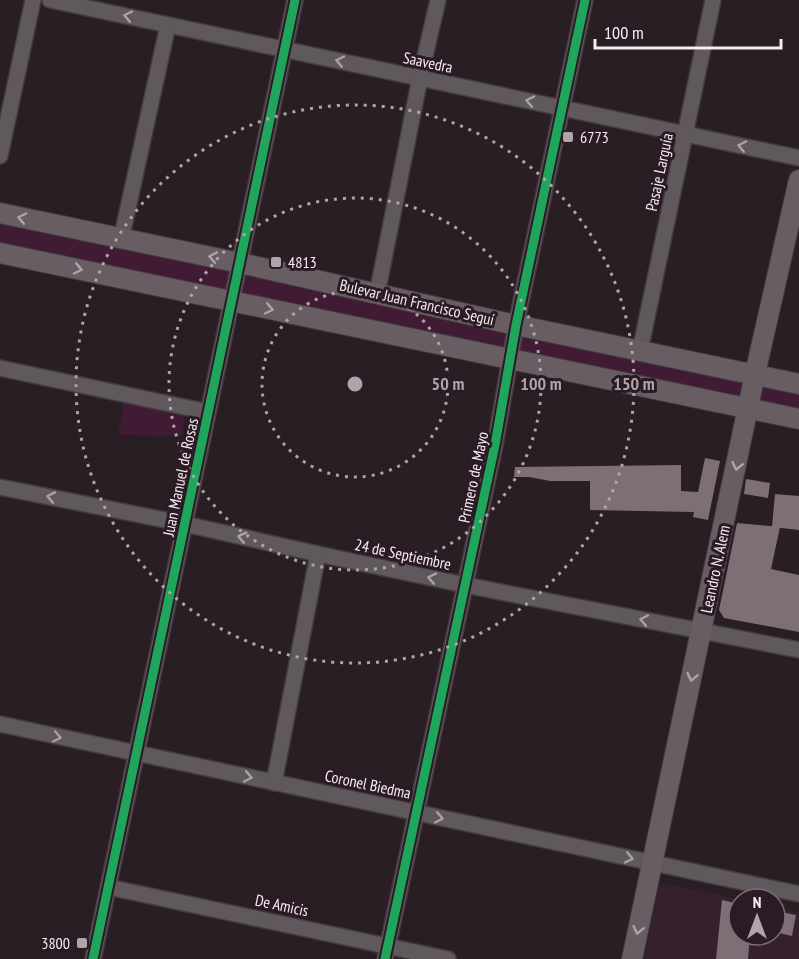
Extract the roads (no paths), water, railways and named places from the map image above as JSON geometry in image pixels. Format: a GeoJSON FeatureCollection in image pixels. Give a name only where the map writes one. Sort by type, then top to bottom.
{"type":"FeatureCollection","features":[{"type":"Feature","properties":{"kind":"main road","name":"Leandro N. Alem"},"geometry":{"type":"LineString","coordinates":[[632,959],[755,374],[799,180]]}},
{"type":"Feature","properties":{"kind":"main road","name":"Bulevar Juan Francisco Seguí"},"geometry":{"type":"LineString","coordinates":[[0,213],[799,384]]}},
{"type":"Feature","properties":{"kind":"main road"},"geometry":{"type":"LineString","coordinates":[[0,253],[799,419]]}},
{"type":"Feature","properties":{"kind":"street"},"geometry":{"type":"LineString","coordinates":[[0,156],[5,110],[33,0]]}},
{"type":"Feature","properties":{"kind":"street","name":"Saavedra"},"geometry":{"type":"LineString","coordinates":[[50,0],[799,158]]}},
{"type":"Feature","properties":{"kind":"street","name":"Juan Manuel de Rosas"},"geometry":{"type":"LineString","coordinates":[[93,959],[295,0]]}},
{"type":"Feature","properties":{"kind":"street"},"geometry":{"type":"LineString","coordinates":[[377,294],[438,0]]}},
{"type":"Feature","properties":{"kind":"street","name":"Primero de Mayo"},"geometry":{"type":"LineString","coordinates":[[386,953],[495,445],[516,325],[585,0]]}},
{"type":"Feature","properties":{"kind":"street","name":"Pasaje Larguía"},"geometry":{"type":"LineString","coordinates":[[640,351],[713,0]]}},
{"type":"Feature","properties":{"kind":"street"},"geometry":{"type":"LineString","coordinates":[[121,240],[168,25]]}},
{"type":"Feature","properties":{"kind":"street"},"geometry":{"type":"LineString","coordinates":[[0,368],[208,412]]}},
{"type":"Feature","properties":{"kind":"street","name":"24 de Septiembre"},"geometry":{"type":"LineString","coordinates":[[0,487],[185,524],[318,555],[465,585],[799,650]]}},
{"type":"Feature","properties":{"kind":"street"},"geometry":{"type":"LineString","coordinates":[[274,783],[318,555]]}},
{"type":"Feature","properties":{"kind":"street","name":"Coronel Biedma"},"geometry":{"type":"LineString","coordinates":[[0,724],[799,894]]}},
{"type":"Feature","properties":{"kind":"street","name":"De Amicis"},"geometry":{"type":"LineString","coordinates":[[108,887],[386,953],[448,959]]}},
{"type":"Feature","properties":{"kind":"place","name":"6773"},"geometry":{"type":"Point","coordinates":[568,137]}},
{"type":"Feature","properties":{"kind":"place","name":"4813"},"geometry":{"type":"Point","coordinates":[276,262]}},
{"type":"Feature","properties":{"kind":"place","name":"3800"},"geometry":{"type":"Point","coordinates":[82,943]}}]}
